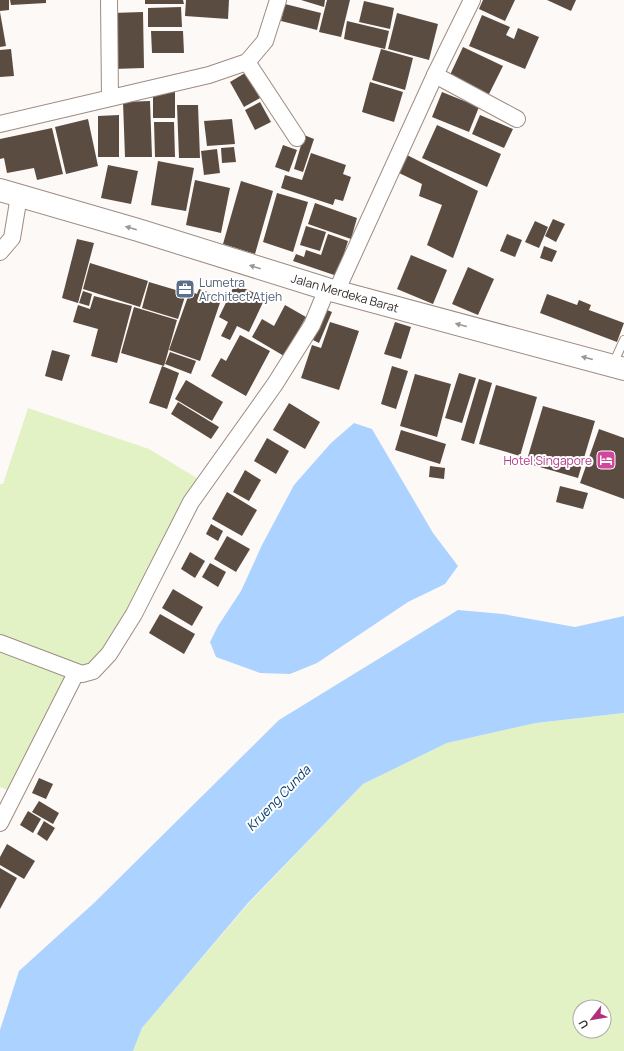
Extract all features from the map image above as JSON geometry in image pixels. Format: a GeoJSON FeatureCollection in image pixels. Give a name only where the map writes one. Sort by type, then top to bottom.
{"type":"FeatureCollection","features":[{"type":"Feature","properties":{"kind":"main road","name":"Jalan Merdeka Barat"},"geometry":{"type":"LineString","coordinates":[[10,193],[138,230],[331,290],[618,367]]}},
{"type":"Feature","properties":{"kind":"street"},"geometry":{"type":"LineString","coordinates":[[108,0],[110,97]]}},
{"type":"Feature","properties":{"kind":"street"},"geometry":{"type":"LineString","coordinates":[[0,124],[209,74],[247,62],[265,41],[278,0]]}},
{"type":"Feature","properties":{"kind":"street"},"geometry":{"type":"LineString","coordinates":[[0,643],[82,674],[94,671],[109,654],[134,614],[191,502],[275,384],[312,325],[331,290],[472,0]]}},
{"type":"Feature","properties":{"kind":"street"},"geometry":{"type":"LineString","coordinates":[[247,62],[297,138]]}},
{"type":"Feature","properties":{"kind":"street"},"geometry":{"type":"LineString","coordinates":[[435,75],[517,119]]}},
{"type":"Feature","properties":{"kind":"street"},"geometry":{"type":"LineString","coordinates":[[0,252],[12,238],[10,193]]}},
{"type":"Feature","properties":{"kind":"street"},"geometry":{"type":"LineString","coordinates":[[0,823],[76,673]]}},
{"type":"Feature","properties":{"kind":"lane"},"geometry":{"type":"LineString","coordinates":[[618,367],[624,340]]}},
{"type":"Feature","properties":{"kind":"green space"},"geometry":{"type":"Polygon","coordinates":[[[28,408],[149,449],[205,483],[107,653],[74,673],[15,793],[0,787],[0,484],[3,484],[28,408]]]}},
{"type":"Feature","properties":{"kind":"green space"},"geometry":{"type":"Polygon","coordinates":[[[624,713],[624,1051],[133,1051],[142,1028],[248,904],[363,784],[447,743],[536,723],[624,713]]]}},
{"type":"Feature","properties":{"kind":"water"},"geometry":{"type":"Polygon","coordinates":[[[354,423],[372,429],[433,533],[458,566],[445,584],[408,602],[317,663],[290,674],[260,673],[216,657],[210,642],[218,626],[241,591],[262,545],[294,485],[331,443],[354,423]]]}},
{"type":"Feature","properties":{"kind":"water","name":"Krueng Cunda"},"geometry":{"type":"Polygon","coordinates":[[[458,610],[503,614],[575,627],[624,616],[624,713],[536,723],[447,743],[363,784],[248,903],[142,1028],[133,1051],[0,1051],[0,1030],[19,971],[94,903],[279,720],[458,610]]]}},
{"type":"Feature","properties":{"kind":"building"},"geometry":{"type":"Polygon","coordinates":[[[0,0],[9,0],[9,10],[0,11],[0,0]]]}},
{"type":"Feature","properties":{"kind":"building"},"geometry":{"type":"Polygon","coordinates":[[[10,0],[46,0],[46,3],[11,5],[10,0]]]}},
{"type":"Feature","properties":{"kind":"building"},"geometry":{"type":"Polygon","coordinates":[[[145,0],[183,0],[184,4],[145,4],[145,0]]]}},
{"type":"Feature","properties":{"kind":"building"},"geometry":{"type":"Polygon","coordinates":[[[186,0],[229,0],[228,19],[185,16],[186,0]]]}},
{"type":"Feature","properties":{"kind":"building"},"geometry":{"type":"Polygon","coordinates":[[[301,0],[325,0],[324,7],[301,0]]]}},
{"type":"Feature","properties":{"kind":"building"},"geometry":{"type":"Polygon","coordinates":[[[327,0],[350,0],[341,37],[319,32],[327,0]]]}},
{"type":"Feature","properties":{"kind":"building"},"geometry":{"type":"Polygon","coordinates":[[[483,0],[515,0],[505,21],[479,9],[483,0]]]}},
{"type":"Feature","properties":{"kind":"building"},"geometry":{"type":"Polygon","coordinates":[[[547,0],[576,0],[571,11],[547,0]]]}},
{"type":"Feature","properties":{"kind":"building"},"geometry":{"type":"Polygon","coordinates":[[[364,1],[394,8],[390,29],[359,22],[364,1]]]}},
{"type":"Feature","properties":{"kind":"building"},"geometry":{"type":"Polygon","coordinates":[[[285,4],[321,13],[317,30],[281,21],[285,4]]]}},
{"type":"Feature","properties":{"kind":"building"},"geometry":{"type":"Polygon","coordinates":[[[181,7],[182,27],[148,27],[148,8],[181,7]]]}},
{"type":"Feature","properties":{"kind":"building"},"geometry":{"type":"Polygon","coordinates":[[[0,12],[6,46],[0,47],[0,12]]]}},
{"type":"Feature","properties":{"kind":"building"},"geometry":{"type":"Polygon","coordinates":[[[143,12],[144,68],[113,69],[112,13],[143,12]]]}},
{"type":"Feature","properties":{"kind":"building"},"geometry":{"type":"Polygon","coordinates":[[[397,13],[438,24],[429,60],[388,49],[397,13]]]}},
{"type":"Feature","properties":{"kind":"building"},"geometry":{"type":"Polygon","coordinates":[[[482,15],[510,27],[506,35],[514,39],[518,28],[539,37],[525,69],[469,46],[482,15]]]}},
{"type":"Feature","properties":{"kind":"building"},"geometry":{"type":"Polygon","coordinates":[[[347,21],[389,31],[385,49],[344,39],[347,21]]]}},
{"type":"Feature","properties":{"kind":"building"},"geometry":{"type":"Polygon","coordinates":[[[151,31],[183,31],[184,53],[152,53],[151,31]]]}},
{"type":"Feature","properties":{"kind":"building"},"geometry":{"type":"Polygon","coordinates":[[[463,47],[503,66],[487,98],[448,79],[463,47]]]}},
{"type":"Feature","properties":{"kind":"building"},"geometry":{"type":"Polygon","coordinates":[[[11,49],[14,76],[0,77],[0,50],[11,49]]]}},
{"type":"Feature","properties":{"kind":"building"},"geometry":{"type":"Polygon","coordinates":[[[381,49],[413,58],[405,90],[372,80],[381,49]]]}},
{"type":"Feature","properties":{"kind":"building"},"geometry":{"type":"Polygon","coordinates":[[[245,73],[260,98],[244,107],[230,82],[245,73]]]}},
{"type":"Feature","properties":{"kind":"building"},"geometry":{"type":"Polygon","coordinates":[[[370,82],[403,92],[394,122],[362,112],[370,82]]]}},
{"type":"Feature","properties":{"kind":"building"},"geometry":{"type":"Polygon","coordinates":[[[153,92],[175,92],[175,118],[153,118],[153,92]]]}},
{"type":"Feature","properties":{"kind":"building"},"geometry":{"type":"Polygon","coordinates":[[[442,92],[479,107],[469,132],[432,117],[442,92]]]}},
{"type":"Feature","properties":{"kind":"building"},"geometry":{"type":"Polygon","coordinates":[[[150,101],[152,157],[125,157],[123,102],[150,101]]]}},
{"type":"Feature","properties":{"kind":"building"},"geometry":{"type":"Polygon","coordinates":[[[260,102],[271,122],[255,130],[245,110],[260,102]]]}},
{"type":"Feature","properties":{"kind":"building"},"geometry":{"type":"Polygon","coordinates":[[[177,105],[198,105],[200,158],[179,158],[177,105]]]}},
{"type":"Feature","properties":{"kind":"building"},"geometry":{"type":"Polygon","coordinates":[[[119,115],[119,157],[98,157],[98,116],[119,115]]]}},
{"type":"Feature","properties":{"kind":"building"},"geometry":{"type":"Polygon","coordinates":[[[480,115],[513,129],[504,148],[472,134],[480,115]]]}},
{"type":"Feature","properties":{"kind":"building"},"geometry":{"type":"Polygon","coordinates":[[[88,119],[98,166],[66,174],[55,127],[88,119]]]}},
{"type":"Feature","properties":{"kind":"building"},"geometry":{"type":"Polygon","coordinates":[[[232,119],[235,144],[207,146],[204,121],[232,119]]]}},
{"type":"Feature","properties":{"kind":"building"},"geometry":{"type":"Polygon","coordinates":[[[154,122],[174,122],[175,157],[155,157],[154,122]]]}},
{"type":"Feature","properties":{"kind":"building"},"geometry":{"type":"Polygon","coordinates":[[[437,125],[501,154],[487,187],[422,158],[437,125]]]}},
{"type":"Feature","properties":{"kind":"building"},"geometry":{"type":"Polygon","coordinates":[[[52,128],[63,174],[37,180],[34,168],[7,173],[4,158],[0,159],[0,139],[52,128]]]}},
{"type":"Feature","properties":{"kind":"building"},"geometry":{"type":"Polygon","coordinates":[[[304,135],[314,139],[303,172],[294,169],[304,135]]]}},
{"type":"Feature","properties":{"kind":"building"},"geometry":{"type":"Polygon","coordinates":[[[283,145],[297,150],[289,172],[275,167],[283,145]]]}},
{"type":"Feature","properties":{"kind":"building"},"geometry":{"type":"Polygon","coordinates":[[[234,147],[236,162],[222,163],[221,148],[234,147]]]}},
{"type":"Feature","properties":{"kind":"building"},"geometry":{"type":"Polygon","coordinates":[[[217,149],[220,173],[204,175],[201,151],[217,149]]]}},
{"type":"Feature","properties":{"kind":"building"},"geometry":{"type":"Polygon","coordinates":[[[311,153],[346,165],[343,174],[351,177],[343,201],[335,199],[333,205],[281,188],[285,175],[302,180],[311,153]]]}},
{"type":"Feature","properties":{"kind":"building"},"geometry":{"type":"Polygon","coordinates":[[[405,154],[478,191],[453,258],[427,245],[442,205],[419,196],[422,184],[397,172],[405,154]]]}},
{"type":"Feature","properties":{"kind":"building"},"geometry":{"type":"Polygon","coordinates":[[[158,161],[194,168],[186,211],[151,205],[158,161]]]}},
{"type":"Feature","properties":{"kind":"building"},"geometry":{"type":"Polygon","coordinates":[[[108,165],[138,171],[131,204],[101,198],[108,165]]]}},
{"type":"Feature","properties":{"kind":"building"},"geometry":{"type":"Polygon","coordinates":[[[195,180],[230,188],[221,233],[186,225],[195,180]]]}},
{"type":"Feature","properties":{"kind":"building"},"geometry":{"type":"Polygon","coordinates":[[[241,181],[273,191],[255,254],[223,244],[241,181]]]}},
{"type":"Feature","properties":{"kind":"building"},"geometry":{"type":"Polygon","coordinates":[[[277,193],[308,202],[293,252],[263,242],[277,193]]]}},
{"type":"Feature","properties":{"kind":"building"},"geometry":{"type":"Polygon","coordinates":[[[315,203],[357,218],[351,239],[308,224],[315,203]]]}},
{"type":"Feature","properties":{"kind":"building"},"geometry":{"type":"Polygon","coordinates":[[[553,219],[565,224],[556,242],[545,236],[553,219]]]}},
{"type":"Feature","properties":{"kind":"building"},"geometry":{"type":"Polygon","coordinates":[[[535,221],[548,227],[539,248],[525,242],[535,221]]]}},
{"type":"Feature","properties":{"kind":"building"},"geometry":{"type":"Polygon","coordinates":[[[306,226],[326,232],[320,251],[300,245],[306,226]]]}},
{"type":"Feature","properties":{"kind":"building"},"geometry":{"type":"Polygon","coordinates":[[[328,234],[348,241],[337,276],[293,261],[296,254],[304,257],[306,250],[321,255],[328,234]]]}},
{"type":"Feature","properties":{"kind":"building"},"geometry":{"type":"Polygon","coordinates":[[[507,234],[522,240],[515,257],[500,251],[507,234]]]}},
{"type":"Feature","properties":{"kind":"building"},"geometry":{"type":"Polygon","coordinates":[[[77,239],[94,243],[78,303],[62,298],[77,239]]]}},
{"type":"Feature","properties":{"kind":"building"},"geometry":{"type":"Polygon","coordinates":[[[544,246],[557,251],[552,262],[540,258],[544,246]]]}},
{"type":"Feature","properties":{"kind":"building"},"geometry":{"type":"Polygon","coordinates":[[[411,255],[447,270],[433,304],[397,289],[411,255]]]}},
{"type":"Feature","properties":{"kind":"building"},"geometry":{"type":"Polygon","coordinates":[[[90,263],[148,281],[140,307],[83,289],[90,263]]]}},
{"type":"Feature","properties":{"kind":"building"},"geometry":{"type":"Polygon","coordinates":[[[468,267],[494,279],[478,315],[452,304],[468,267]]]}},
{"type":"Feature","properties":{"kind":"building"},"geometry":{"type":"Polygon","coordinates":[[[149,282],[186,293],[178,319],[142,308],[149,282]]]}},
{"type":"Feature","properties":{"kind":"building"},"geometry":{"type":"Polygon","coordinates":[[[235,284],[265,298],[249,332],[237,326],[230,340],[221,336],[228,322],[219,317],[235,284]]]}},
{"type":"Feature","properties":{"kind":"building"},"geometry":{"type":"Polygon","coordinates":[[[199,289],[222,297],[200,361],[169,350],[190,291],[197,294],[199,289]]]}},
{"type":"Feature","properties":{"kind":"building"},"geometry":{"type":"Polygon","coordinates":[[[83,291],[92,294],[89,306],[79,303],[83,291]]]}},
{"type":"Feature","properties":{"kind":"building"},"geometry":{"type":"Polygon","coordinates":[[[547,294],[577,305],[579,300],[591,305],[589,310],[624,323],[617,342],[540,313],[547,294]]]}},
{"type":"Feature","properties":{"kind":"building"},"geometry":{"type":"Polygon","coordinates":[[[94,296],[132,306],[117,363],[91,356],[98,329],[73,322],[78,305],[90,309],[94,296]]]}},
{"type":"Feature","properties":{"kind":"building"},"geometry":{"type":"Polygon","coordinates":[[[285,305],[306,317],[284,356],[252,337],[262,319],[274,326],[285,305]]]}},
{"type":"Feature","properties":{"kind":"building"},"geometry":{"type":"Polygon","coordinates":[[[134,307],[177,320],[164,366],[121,353],[134,307]]]}},
{"type":"Feature","properties":{"kind":"building"},"geometry":{"type":"Polygon","coordinates":[[[322,308],[332,312],[319,343],[309,338],[322,308]]]}},
{"type":"Feature","properties":{"kind":"building"},"geometry":{"type":"Polygon","coordinates":[[[330,322],[359,331],[339,390],[301,378],[312,345],[321,348],[330,322]]]}},
{"type":"Feature","properties":{"kind":"building"},"geometry":{"type":"Polygon","coordinates":[[[395,322],[411,327],[401,359],[384,354],[395,322]]]}},
{"type":"Feature","properties":{"kind":"building"},"geometry":{"type":"Polygon","coordinates":[[[240,335],[270,351],[246,396],[211,376],[221,358],[226,361],[240,335]]]}},
{"type":"Feature","properties":{"kind":"building"},"geometry":{"type":"Polygon","coordinates":[[[52,350],[70,355],[62,381],[45,376],[52,350]]]}},
{"type":"Feature","properties":{"kind":"building"},"geometry":{"type":"Polygon","coordinates":[[[170,352],[196,361],[191,374],[165,364],[170,352]]]}},
{"type":"Feature","properties":{"kind":"building"},"geometry":{"type":"Polygon","coordinates":[[[162,366],[179,373],[167,409],[149,403],[162,366]]]}},
{"type":"Feature","properties":{"kind":"building"},"geometry":{"type":"Polygon","coordinates":[[[392,366],[408,371],[396,409],[381,404],[392,366]]]}},
{"type":"Feature","properties":{"kind":"building"},"geometry":{"type":"Polygon","coordinates":[[[459,373],[476,378],[462,423],[445,418],[459,373]]]}},
{"type":"Feature","properties":{"kind":"building"},"geometry":{"type":"Polygon","coordinates":[[[415,374],[451,384],[437,437],[400,426],[415,374]]]}},
{"type":"Feature","properties":{"kind":"building"},"geometry":{"type":"Polygon","coordinates":[[[479,379],[492,383],[474,444],[461,440],[479,379]]]}},
{"type":"Feature","properties":{"kind":"building"},"geometry":{"type":"Polygon","coordinates":[[[186,380],[223,402],[212,421],[175,399],[186,380]]]}},
{"type":"Feature","properties":{"kind":"building"},"geometry":{"type":"Polygon","coordinates":[[[496,385],[537,397],[520,456],[479,444],[496,385]]]}},
{"type":"Feature","properties":{"kind":"building"},"geometry":{"type":"Polygon","coordinates":[[[178,402],[219,427],[211,439],[171,414],[178,402]]]}},
{"type":"Feature","properties":{"kind":"building"},"geometry":{"type":"Polygon","coordinates":[[[289,403],[320,422],[305,449],[273,430],[289,403]]]}},
{"type":"Feature","properties":{"kind":"building"},"geometry":{"type":"Polygon","coordinates":[[[543,406],[595,421],[578,478],[526,463],[543,406]]]}},
{"type":"Feature","properties":{"kind":"building","name":"Hotel Singapore"},"geometry":{"type":"Polygon","coordinates":[[[599,429],[624,438],[624,499],[580,483],[599,429]]]}},
{"type":"Feature","properties":{"kind":"building"},"geometry":{"type":"Polygon","coordinates":[[[401,430],[446,444],[440,464],[395,450],[401,430]]]}},
{"type":"Feature","properties":{"kind":"building"},"geometry":{"type":"Polygon","coordinates":[[[267,438],[289,451],[276,474],[254,461],[267,438]]]}},
{"type":"Feature","properties":{"kind":"building"},"geometry":{"type":"Polygon","coordinates":[[[430,466],[445,468],[444,479],[429,477],[430,466]]]}},
{"type":"Feature","properties":{"kind":"building"},"geometry":{"type":"Polygon","coordinates":[[[245,470],[261,480],[249,501],[233,492],[245,470]]]}},
{"type":"Feature","properties":{"kind":"building"},"geometry":{"type":"Polygon","coordinates":[[[560,486],[588,493],[583,509],[556,502],[560,486]]]}},
{"type":"Feature","properties":{"kind":"building"},"geometry":{"type":"Polygon","coordinates":[[[227,492],[257,510],[242,536],[212,519],[227,492]]]}},
{"type":"Feature","properties":{"kind":"building"},"geometry":{"type":"Polygon","coordinates":[[[211,524],[223,531],[218,541],[206,534],[211,524]]]}},
{"type":"Feature","properties":{"kind":"building"},"geometry":{"type":"Polygon","coordinates":[[[227,536],[250,549],[236,572],[214,559],[227,536]]]}},
{"type":"Feature","properties":{"kind":"building"},"geometry":{"type":"Polygon","coordinates":[[[190,552],[205,561],[195,578],[181,569],[190,552]]]}},
{"type":"Feature","properties":{"kind":"building"},"geometry":{"type":"Polygon","coordinates":[[[210,563],[226,572],[218,587],[202,577],[210,563]]]}},
{"type":"Feature","properties":{"kind":"building"},"geometry":{"type":"Polygon","coordinates":[[[173,589],[203,607],[192,626],[162,608],[173,589]]]}},
{"type":"Feature","properties":{"kind":"building"},"geometry":{"type":"Polygon","coordinates":[[[160,614],[195,634],[184,654],[149,633],[160,614]]]}},
{"type":"Feature","properties":{"kind":"building"},"geometry":{"type":"Polygon","coordinates":[[[39,778],[53,784],[46,799],[32,793],[39,778]]]}},
{"type":"Feature","properties":{"kind":"building"},"geometry":{"type":"Polygon","coordinates":[[[39,801],[59,813],[53,824],[32,812],[39,801]]]}},
{"type":"Feature","properties":{"kind":"building"},"geometry":{"type":"Polygon","coordinates":[[[28,811],[41,819],[33,833],[20,825],[28,811]]]}},
{"type":"Feature","properties":{"kind":"building"},"geometry":{"type":"Polygon","coordinates":[[[44,821],[55,828],[47,841],[37,834],[44,821]]]}},
{"type":"Feature","properties":{"kind":"building"},"geometry":{"type":"Polygon","coordinates":[[[7,844],[35,861],[24,879],[0,865],[0,857],[7,844]]]}},
{"type":"Feature","properties":{"kind":"building"},"geometry":{"type":"Polygon","coordinates":[[[0,868],[17,878],[0,909],[0,868]]]}},
{"type":"Feature","properties":{"kind":"place","name":"Lumetra Architect Atjeh"},"geometry":{"type":"Point","coordinates":[185,289]}},
{"type":"Feature","properties":{"kind":"place","name":"Hotel Singapore"},"geometry":{"type":"Point","coordinates":[606,460]}}]}
